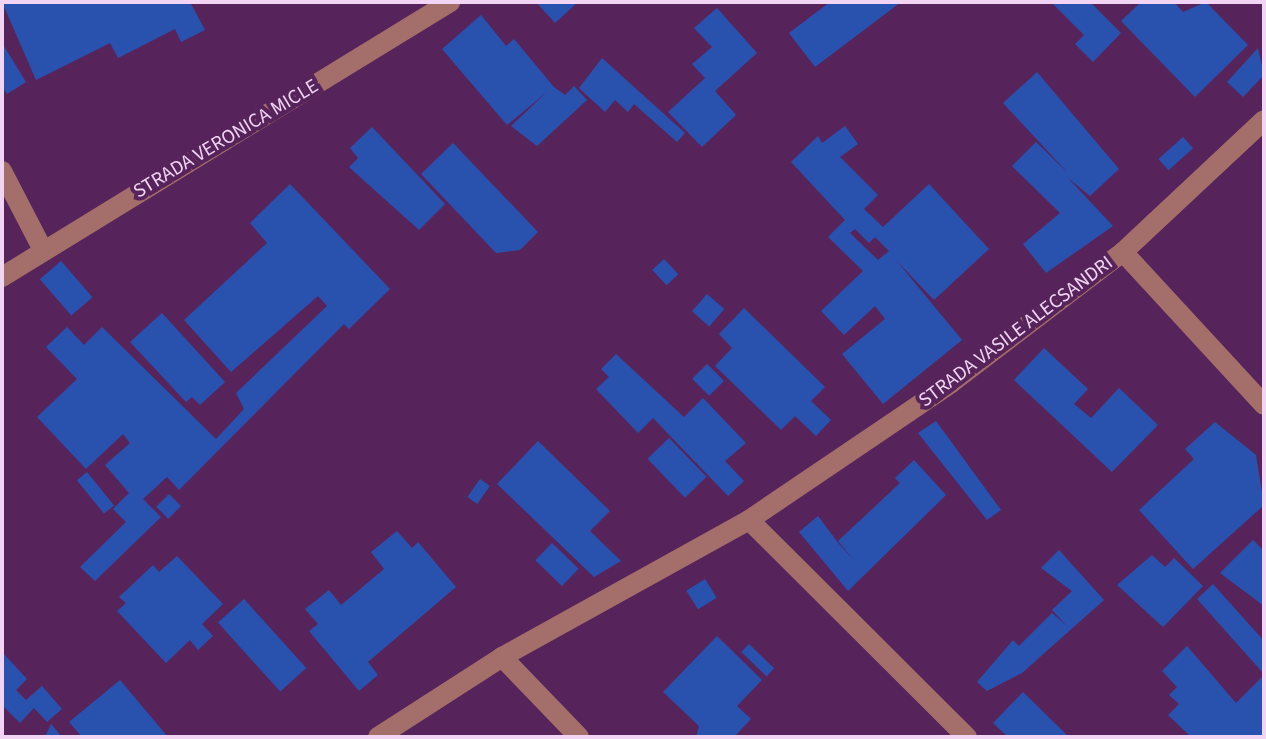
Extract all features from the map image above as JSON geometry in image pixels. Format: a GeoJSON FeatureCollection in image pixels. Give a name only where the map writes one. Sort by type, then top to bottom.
{"type":"FeatureCollection","features":[{"type":"Feature","properties":{"kind":"street","name":"STRADA VERONICA MICLE"},"geometry":{"type":"LineString","coordinates":[[2,277],[450,2]]}},
{"type":"Feature","properties":{"kind":"street","name":"STRADA VASILE ALECSANDRI"},"geometry":{"type":"LineString","coordinates":[[378,737],[502,657],[749,520],[951,383],[1123,252],[1264,120]]}},
{"type":"Feature","properties":{"kind":"street"},"geometry":{"type":"LineString","coordinates":[[2,171],[43,250]]}},
{"type":"Feature","properties":{"kind":"street"},"geometry":{"type":"LineString","coordinates":[[1123,252],[1264,405]]}},
{"type":"Feature","properties":{"kind":"street"},"geometry":{"type":"LineString","coordinates":[[749,520],[967,737]]}},
{"type":"Feature","properties":{"kind":"street"},"geometry":{"type":"LineString","coordinates":[[502,657],[579,737]]}},
{"type":"Feature","properties":{"kind":"building"},"geometry":{"type":"Polygon","coordinates":[[[2,2],[190,2],[205,30],[181,42],[175,29],[118,58],[110,43],[36,80],[2,2]]]}},
{"type":"Feature","properties":{"kind":"building"},"geometry":{"type":"Polygon","coordinates":[[[536,2],[578,2],[555,23],[536,2]]]}},
{"type":"Feature","properties":{"kind":"building"},"geometry":{"type":"Polygon","coordinates":[[[830,2],[901,2],[815,67],[789,33],[830,2]]]}},
{"type":"Feature","properties":{"kind":"building"},"geometry":{"type":"Polygon","coordinates":[[[1051,2],[1090,2],[1121,33],[1093,62],[1075,44],[1084,35],[1051,2]]]}},
{"type":"Feature","properties":{"kind":"building"},"geometry":{"type":"Polygon","coordinates":[[[1141,2],[1174,2],[1183,12],[1206,2],[1248,45],[1195,97],[1121,21],[1141,2]]]}},
{"type":"Feature","properties":{"kind":"building"},"geometry":{"type":"Polygon","coordinates":[[[717,8],[757,53],[715,91],[736,115],[702,147],[668,112],[705,78],[692,64],[712,47],[694,28],[717,8]]]}},
{"type":"Feature","properties":{"kind":"building"},"geometry":{"type":"Polygon","coordinates":[[[481,15],[506,46],[514,39],[554,87],[565,95],[574,86],[587,100],[537,146],[511,126],[547,92],[507,125],[442,49],[481,15]]]}},
{"type":"Feature","properties":{"kind":"building"},"geometry":{"type":"Polygon","coordinates":[[[2,43],[26,82],[7,94],[2,87],[2,43]]]}},
{"type":"Feature","properties":{"kind":"building"},"geometry":{"type":"Polygon","coordinates":[[[1258,48],[1264,75],[1243,97],[1227,82],[1258,48]]]}},
{"type":"Feature","properties":{"kind":"building"},"geometry":{"type":"Polygon","coordinates":[[[602,58],[685,133],[677,142],[634,104],[628,112],[615,100],[605,112],[579,88],[602,58]]]}},
{"type":"Feature","properties":{"kind":"building"},"geometry":{"type":"Polygon","coordinates":[[[1037,72],[1119,169],[1090,196],[1068,178],[1113,226],[1046,273],[1023,244],[1060,213],[1012,166],[1036,142],[1068,173],[1003,103],[1037,72]]]}},
{"type":"Feature","properties":{"kind":"building"},"geometry":{"type":"Polygon","coordinates":[[[845,126],[858,144],[840,157],[878,195],[864,209],[883,227],[929,184],[989,249],[934,300],[896,260],[962,340],[883,404],[842,354],[885,319],[875,306],[844,335],[821,311],[863,271],[828,237],[845,220],[791,162],[818,136],[822,143],[845,126]],[[855,229],[850,233],[878,260],[889,251],[875,237],[869,243],[855,229]]]}},
{"type":"Feature","properties":{"kind":"building"},"geometry":{"type":"Polygon","coordinates":[[[372,127],[445,204],[419,230],[349,167],[358,158],[350,148],[372,127]]]}},
{"type":"Feature","properties":{"kind":"building"},"geometry":{"type":"Polygon","coordinates":[[[1183,137],[1193,148],[1169,170],[1158,159],[1183,137]]]}},
{"type":"Feature","properties":{"kind":"building"},"geometry":{"type":"Polygon","coordinates":[[[453,143],[538,232],[520,250],[496,253],[421,174],[453,143]]]}},
{"type":"Feature","properties":{"kind":"building"},"geometry":{"type":"Polygon","coordinates":[[[290,184],[390,289],[349,329],[344,324],[179,490],[167,477],[143,499],[161,517],[95,581],[80,567],[126,522],[113,509],[129,493],[105,465],[130,443],[123,434],[86,469],[37,417],[77,379],[46,347],[67,327],[84,345],[102,327],[216,439],[244,409],[236,393],[327,306],[318,296],[231,372],[184,320],[267,243],[250,223],[290,184]]]}},
{"type":"Feature","properties":{"kind":"building"},"geometry":{"type":"Polygon","coordinates":[[[664,259],[678,274],[667,285],[652,270],[664,259]]]}},
{"type":"Feature","properties":{"kind":"building"},"geometry":{"type":"Polygon","coordinates":[[[61,261],[92,297],[71,316],[40,279],[61,261]]]}},
{"type":"Feature","properties":{"kind":"building"},"geometry":{"type":"Polygon","coordinates":[[[707,294],[724,309],[709,326],[692,311],[707,294]]]}},
{"type":"Feature","properties":{"kind":"building"},"geometry":{"type":"Polygon","coordinates":[[[744,308],[825,387],[811,401],[831,420],[816,436],[795,416],[781,430],[715,366],[732,348],[719,334],[744,308]]]}},
{"type":"Feature","properties":{"kind":"building"},"geometry":{"type":"Polygon","coordinates":[[[162,313],[225,382],[200,405],[192,397],[186,402],[130,342],[162,313]]]}},
{"type":"Feature","properties":{"kind":"building"},"geometry":{"type":"Polygon","coordinates":[[[1044,348],[1088,389],[1074,404],[1091,418],[1119,388],[1158,425],[1112,472],[1014,380],[1044,348]]]}},
{"type":"Feature","properties":{"kind":"building"},"geometry":{"type":"Polygon","coordinates":[[[616,354],[684,417],[703,398],[746,443],[725,461],[744,481],[728,496],[653,418],[638,433],[596,389],[609,377],[601,369],[616,354]]]}},
{"type":"Feature","properties":{"kind":"building"},"geometry":{"type":"Polygon","coordinates":[[[707,364],[724,381],[709,396],[692,379],[707,364]]]}},
{"type":"Feature","properties":{"kind":"building"},"geometry":{"type":"Polygon","coordinates":[[[936,421],[1001,510],[987,520],[918,433],[936,421]]]}},
{"type":"Feature","properties":{"kind":"building"},"geometry":{"type":"Polygon","coordinates":[[[1215,422],[1256,455],[1264,505],[1193,569],[1139,510],[1194,459],[1185,449],[1215,422]]]}},
{"type":"Feature","properties":{"kind":"building"},"geometry":{"type":"Polygon","coordinates":[[[669,438],[707,477],[685,498],[647,459],[669,438]]]}},
{"type":"Feature","properties":{"kind":"building"},"geometry":{"type":"Polygon","coordinates":[[[538,441],[610,511],[590,531],[621,561],[594,577],[497,484],[538,441]]]}},
{"type":"Feature","properties":{"kind":"building"},"geometry":{"type":"Polygon","coordinates":[[[914,460],[946,495],[848,591],[799,532],[818,516],[839,544],[853,559],[838,541],[900,483],[895,478],[914,460]]]}},
{"type":"Feature","properties":{"kind":"building"},"geometry":{"type":"Polygon","coordinates":[[[87,472],[114,505],[104,514],[77,480],[87,472]]]}},
{"type":"Feature","properties":{"kind":"building"},"geometry":{"type":"Polygon","coordinates":[[[480,479],[490,486],[477,504],[467,497],[480,479]]]}},
{"type":"Feature","properties":{"kind":"building"},"geometry":{"type":"Polygon","coordinates":[[[169,494],[181,506],[168,519],[156,507],[169,494]]]}},
{"type":"Feature","properties":{"kind":"building"},"geometry":{"type":"Polygon","coordinates":[[[397,531],[412,548],[418,542],[456,587],[368,662],[378,675],[359,691],[309,631],[318,624],[305,609],[329,590],[341,605],[384,569],[371,552],[397,531]]]}},
{"type":"Feature","properties":{"kind":"building"},"geometry":{"type":"Polygon","coordinates":[[[1253,540],[1264,551],[1264,606],[1220,573],[1253,540]]]}},
{"type":"Feature","properties":{"kind":"building"},"geometry":{"type":"Polygon","coordinates":[[[552,543],[579,569],[562,586],[535,560],[552,543]]]}},
{"type":"Feature","properties":{"kind":"building"},"geometry":{"type":"Polygon","coordinates":[[[1059,550],[1104,600],[1022,673],[987,691],[977,682],[1013,640],[1019,646],[1052,613],[1066,625],[1052,610],[1072,591],[1041,568],[1059,550]]]}},
{"type":"Feature","properties":{"kind":"building"},"geometry":{"type":"Polygon","coordinates":[[[1152,555],[1165,567],[1174,558],[1203,586],[1163,627],[1117,585],[1152,555]]]}},
{"type":"Feature","properties":{"kind":"building"},"geometry":{"type":"Polygon","coordinates":[[[177,556],[223,604],[202,624],[213,636],[198,650],[190,640],[166,663],[117,611],[126,603],[119,597],[153,565],[159,572],[177,556]]]}},
{"type":"Feature","properties":{"kind":"building"},"geometry":{"type":"Polygon","coordinates":[[[705,579],[717,598],[698,609],[686,591],[705,579]]]}},
{"type":"Feature","properties":{"kind":"building"},"geometry":{"type":"Polygon","coordinates":[[[1213,584],[1264,641],[1264,674],[1197,599],[1213,584]]]}},
{"type":"Feature","properties":{"kind":"building"},"geometry":{"type":"Polygon","coordinates":[[[244,599],[306,668],[280,692],[218,622],[244,599]]]}},
{"type":"Feature","properties":{"kind":"building"},"geometry":{"type":"Polygon","coordinates":[[[717,636],[762,680],[737,706],[751,719],[734,737],[696,737],[699,726],[663,692],[717,636]]]}},
{"type":"Feature","properties":{"kind":"building"},"geometry":{"type":"Polygon","coordinates":[[[749,644],[774,668],[767,676],[741,652],[749,644]]]}},
{"type":"Feature","properties":{"kind":"building"},"geometry":{"type":"Polygon","coordinates":[[[1187,646],[1236,703],[1264,675],[1264,737],[1191,737],[1168,715],[1179,704],[1169,695],[1177,687],[1162,671],[1187,646]]]}},
{"type":"Feature","properties":{"kind":"building"},"geometry":{"type":"Polygon","coordinates":[[[2,652],[27,679],[16,690],[26,700],[42,686],[62,709],[47,722],[34,708],[20,723],[2,705],[2,652]]]}},
{"type":"Feature","properties":{"kind":"building"},"geometry":{"type":"Polygon","coordinates":[[[120,680],[168,737],[82,737],[69,722],[120,680]]]}},
{"type":"Feature","properties":{"kind":"building"},"geometry":{"type":"Polygon","coordinates":[[[1023,692],[1069,737],[1008,737],[993,723],[1023,692]]]}},
{"type":"Feature","properties":{"kind":"building"},"geometry":{"type":"Polygon","coordinates":[[[51,724],[62,737],[45,737],[51,724]]]}}]}
